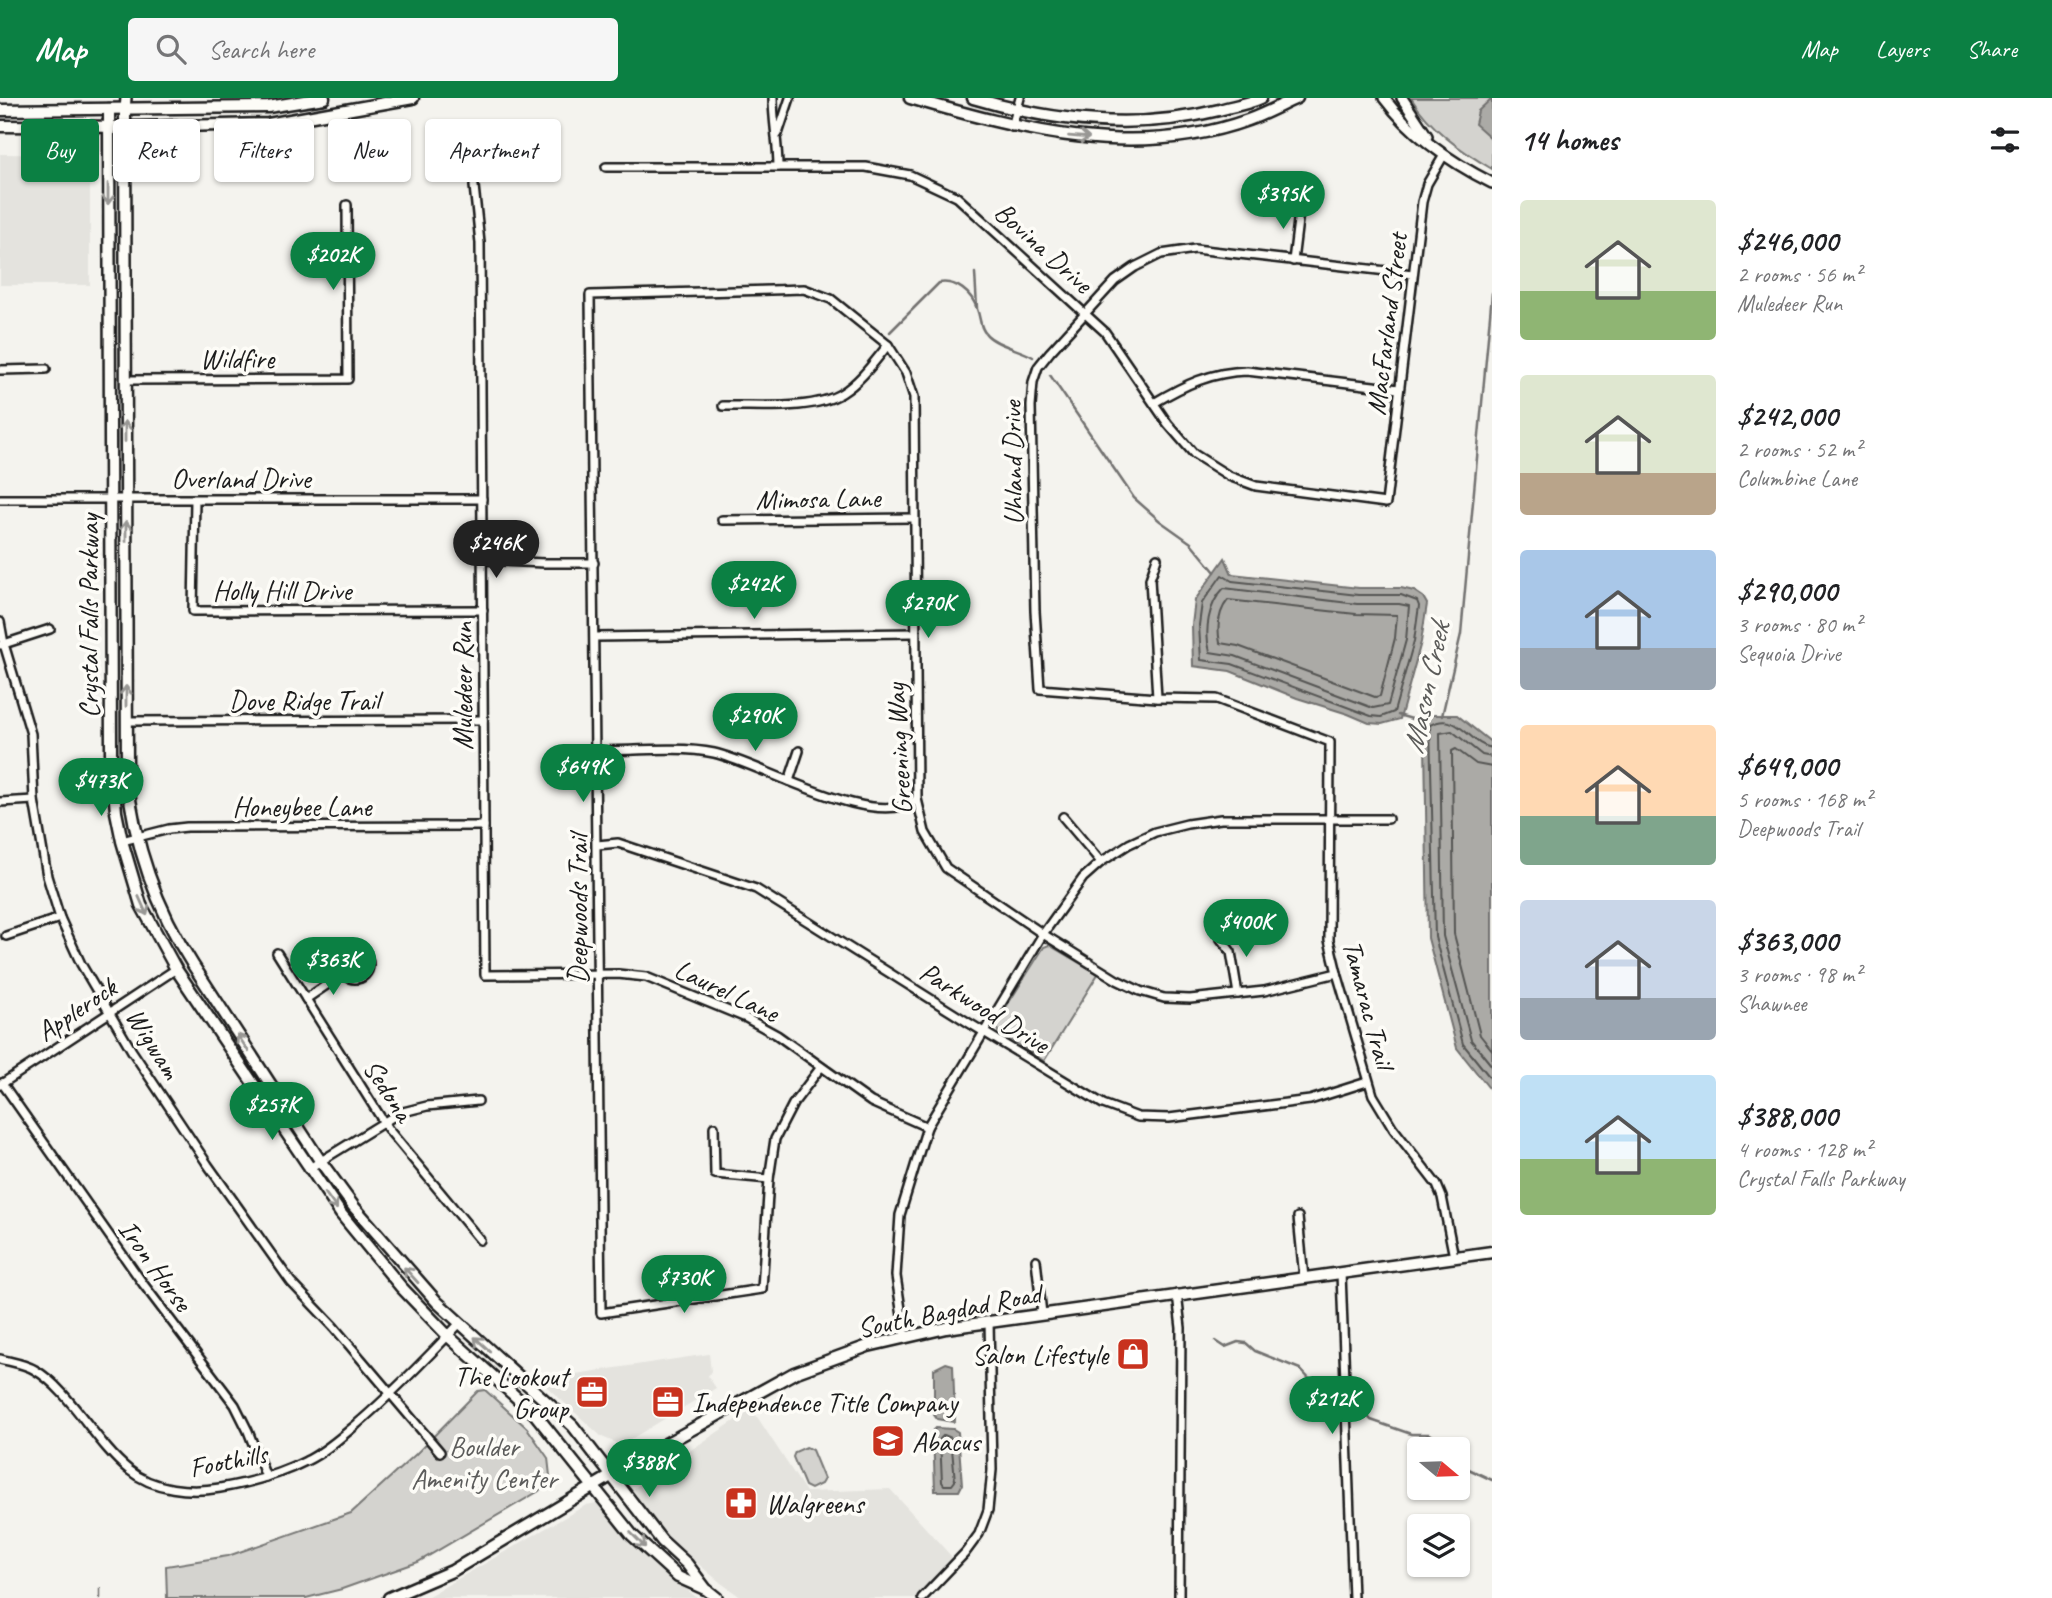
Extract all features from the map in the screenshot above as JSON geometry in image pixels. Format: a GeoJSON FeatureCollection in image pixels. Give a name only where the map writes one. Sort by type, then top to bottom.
{"type":"FeatureCollection","features":[{"type":"Feature","properties":{"kind":"main road"},"geometry":{"type":"LineString","coordinates":[[0,110],[268,107],[324,98]]}},
{"type":"Feature","properties":{"kind":"main road"},"geometry":{"type":"LineString","coordinates":[[200,125],[268,124],[413,98]]}},
{"type":"Feature","properties":{"kind":"main road"},"geometry":{"type":"LineString","coordinates":[[910,98],[1012,127],[1076,138],[1148,140],[1203,132],[1247,120],[1297,98]]}},
{"type":"Feature","properties":{"kind":"main road"},"geometry":{"type":"LineString","coordinates":[[973,98],[1016,111],[1112,122],[1156,121],[1200,115],[1261,98]]}},
{"type":"Feature","properties":{"kind":"main road","name":"Crystal Falls Parkway"},"geometry":{"type":"LineString","coordinates":[[109,109],[111,754],[116,812],[141,905],[176,969],[308,1169],[370,1252],[448,1336],[535,1414],[632,1535],[678,1577],[717,1598]]}},
{"type":"Feature","properties":{"kind":"main road","name":"Crystal Falls Parkway"},"geometry":{"type":"LineString","coordinates":[[125,110],[125,119]]}},
{"type":"Feature","properties":{"kind":"main road"},"geometry":{"type":"LineString","coordinates":[[0,126],[113,126]]}},
{"type":"Feature","properties":{"kind":"main road","name":"Crystal Falls Parkway"},"geometry":{"type":"LineString","coordinates":[[125,182],[127,776],[136,838],[155,895],[173,934],[321,1162],[354,1207],[397,1259],[459,1324],[573,1426],[662,1541],[687,1564],[706,1590]]}},
{"type":"Feature","properties":{"kind":"main road","name":"South Bagdad Road"},"geometry":{"type":"LineString","coordinates":[[389,1598],[452,1571],[762,1389],[837,1356],[905,1336],[989,1321],[1492,1252]]}},
{"type":"Feature","properties":{"kind":"main road"},"geometry":{"type":"LineString","coordinates":[[535,1414],[545,1401]]}},
{"type":"Feature","properties":{"kind":"street","name":"Crystal Falls Parkway"},"geometry":{"type":"LineString","coordinates":[[109,98],[109,109]]}},
{"type":"Feature","properties":{"kind":"street","name":"Crystal Falls Parkway"},"geometry":{"type":"LineString","coordinates":[[125,110],[126,98]]}},
{"type":"Feature","properties":{"kind":"street"},"geometry":{"type":"LineString","coordinates":[[773,98],[773,118],[778,135],[778,167]]}},
{"type":"Feature","properties":{"kind":"street"},"geometry":{"type":"LineString","coordinates":[[778,135],[790,98]]}},
{"type":"Feature","properties":{"kind":"street"},"geometry":{"type":"LineString","coordinates":[[1012,127],[1020,98]]}},
{"type":"Feature","properties":{"kind":"street"},"geometry":{"type":"LineString","coordinates":[[1384,98],[1396,115],[1444,155],[1492,183]]}},
{"type":"Feature","properties":{"kind":"street"},"geometry":{"type":"LineString","coordinates":[[1402,98],[1433,146]]}},
{"type":"Feature","properties":{"kind":"street","name":"MacFarland Street"},"geometry":{"type":"LineString","coordinates":[[1386,503],[1422,201],[1427,184],[1444,155]]}},
{"type":"Feature","properties":{"kind":"street","name":"Bovina Drive"},"geometry":{"type":"LineString","coordinates":[[606,167],[877,168],[910,175],[934,185],[957,197],[1105,332],[1187,447],[1229,476],[1270,489],[1386,503]]}},
{"type":"Feature","properties":{"kind":"street","name":"Muledeer Run"},"geometry":{"type":"LineString","coordinates":[[474,186],[480,243],[485,975]]}},
{"type":"Feature","properties":{"kind":"street"},"geometry":{"type":"LineString","coordinates":[[1293,261],[1300,204]]}},
{"type":"Feature","properties":{"kind":"street","name":"Wildfire"},"geometry":{"type":"LineString","coordinates":[[125,380],[348,379],[346,205]]}},
{"type":"Feature","properties":{"kind":"street","name":"Uhland Drive"},"geometry":{"type":"LineString","coordinates":[[1040,689],[1035,611],[1031,406],[1033,382],[1038,367],[1050,352],[1115,281],[1161,254],[1195,249],[1413,274]]}},
{"type":"Feature","properties":{"kind":"street","name":"Greening Way"},"geometry":{"type":"LineString","coordinates":[[590,295],[804,289],[831,299],[888,345],[906,373],[914,397],[917,799],[925,832],[946,868],[1043,934],[1129,986],[1152,995],[1190,999],[1238,994],[1300,983],[1337,972]]}},
{"type":"Feature","properties":{"kind":"street","name":"Deepwoods Trail"},"geometry":{"type":"LineString","coordinates":[[590,295],[601,1313],[762,1289],[769,1179]]}},
{"type":"Feature","properties":{"kind":"street"},"geometry":{"type":"LineString","coordinates":[[723,406],[800,404],[827,400],[856,382],[888,345]]}},
{"type":"Feature","properties":{"kind":"street"},"geometry":{"type":"LineString","coordinates":[[0,370],[46,369]]}},
{"type":"Feature","properties":{"kind":"street"},"geometry":{"type":"LineString","coordinates":[[1154,403],[1185,384],[1228,371],[1399,389]]}},
{"type":"Feature","properties":{"kind":"street","name":"Overland Drive"},"geometry":{"type":"LineString","coordinates":[[0,499],[482,499]]}},
{"type":"Feature","properties":{"kind":"street","name":"Holly Hill Drive"},"geometry":{"type":"LineString","coordinates":[[195,500],[193,611],[483,610]]}},
{"type":"Feature","properties":{"kind":"street","name":"Mimosa Lane"},"geometry":{"type":"LineString","coordinates":[[722,520],[915,518]]}},
{"type":"Feature","properties":{"kind":"street"},"geometry":{"type":"LineString","coordinates":[[1157,558],[1150,579],[1157,698]]}},
{"type":"Feature","properties":{"kind":"street"},"geometry":{"type":"LineString","coordinates":[[482,560],[544,564],[594,563]]}},
{"type":"Feature","properties":{"kind":"street","name":"Wigwam"},"geometry":{"type":"LineString","coordinates":[[0,622],[2,645],[32,734],[34,800],[47,876],[81,964],[132,1051],[292,1282],[440,1452]]}},
{"type":"Feature","properties":{"kind":"street"},"geometry":{"type":"LineString","coordinates":[[2,645],[50,629]]}},
{"type":"Feature","properties":{"kind":"street"},"geometry":{"type":"LineString","coordinates":[[595,637],[914,633]]}},
{"type":"Feature","properties":{"kind":"street","name":"Tamarac Trail"},"geometry":{"type":"LineString","coordinates":[[1040,689],[1157,698],[1217,699],[1330,742],[1329,940],[1367,1082],[1384,1115],[1437,1185],[1442,1197],[1454,1257]]}},
{"type":"Feature","properties":{"kind":"street","name":"Dove Ridge Trail"},"geometry":{"type":"LineString","coordinates":[[125,721],[483,720]]}},
{"type":"Feature","properties":{"kind":"street"},"geometry":{"type":"LineString","coordinates":[[596,751],[705,751],[731,757],[846,802],[904,806],[917,799]]}},
{"type":"Feature","properties":{"kind":"street"},"geometry":{"type":"LineString","coordinates":[[789,781],[799,751]]}},
{"type":"Feature","properties":{"kind":"street"},"geometry":{"type":"LineString","coordinates":[[0,802],[34,800]]}},
{"type":"Feature","properties":{"kind":"street"},"geometry":{"type":"LineString","coordinates":[[1063,817],[1101,862]]}},
{"type":"Feature","properties":{"kind":"street"},"geometry":{"type":"LineString","coordinates":[[905,1336],[896,1276],[900,1215],[927,1127],[1073,889],[1101,862],[1141,837],[1187,824],[1221,819],[1388,819]]}},
{"type":"Feature","properties":{"kind":"street","name":"Honeybee Lane"},"geometry":{"type":"LineString","coordinates":[[122,841],[187,827],[484,826]]}},
{"type":"Feature","properties":{"kind":"street","name":"Parkwood Drive"},"geometry":{"type":"LineString","coordinates":[[597,845],[618,843],[757,889],[983,1032],[1103,1104],[1138,1117],[1169,1118],[1310,1100],[1367,1082]]}},
{"type":"Feature","properties":{"kind":"street"},"geometry":{"type":"LineString","coordinates":[[6,936],[61,918]]}},
{"type":"Feature","properties":{"kind":"street"},"geometry":{"type":"LineString","coordinates":[[1221,939],[1231,952],[1238,994]]}},
{"type":"Feature","properties":{"kind":"street"},"geometry":{"type":"LineString","coordinates":[[356,951],[368,958],[368,972],[361,978],[351,979],[344,973],[341,965],[348,953],[356,951]]}},
{"type":"Feature","properties":{"kind":"street","name":"Sedona"},"geometry":{"type":"LineString","coordinates":[[277,953],[383,1121],[480,1240]]}},
{"type":"Feature","properties":{"kind":"street","name":"Applerock"},"geometry":{"type":"LineString","coordinates":[[1,1084],[176,969]]}},
{"type":"Feature","properties":{"kind":"street"},"geometry":{"type":"LineString","coordinates":[[306,999],[344,973]]}},
{"type":"Feature","properties":{"kind":"street","name":"Laurel Lane"},"geometry":{"type":"LineString","coordinates":[[485,975],[646,977],[754,1022],[871,1101],[927,1127]]}},
{"type":"Feature","properties":{"kind":"street"},"geometry":{"type":"LineString","coordinates":[[714,1127],[715,1174],[769,1179],[772,1152],[780,1127],[800,1093],[821,1067]]}},
{"type":"Feature","properties":{"kind":"street","name":"Iron Horse"},"geometry":{"type":"LineString","coordinates":[[1,1084],[144,1286],[234,1405],[248,1431],[266,1477]]}},
{"type":"Feature","properties":{"kind":"street"},"geometry":{"type":"LineString","coordinates":[[308,1169],[399,1112],[478,1101]]}},
{"type":"Feature","properties":{"kind":"street"},"geometry":{"type":"LineString","coordinates":[[1298,1217],[1304,1278]]}},
{"type":"Feature","properties":{"kind":"street"},"geometry":{"type":"LineString","coordinates":[[1036,1260],[1042,1314]]}},
{"type":"Feature","properties":{"kind":"street"},"geometry":{"type":"LineString","coordinates":[[1341,1273],[1353,1598]]}},
{"type":"Feature","properties":{"kind":"street"},"geometry":{"type":"LineString","coordinates":[[1177,1294],[1181,1328],[1178,1598]]}},
{"type":"Feature","properties":{"kind":"street"},"geometry":{"type":"LineString","coordinates":[[922,1598],[965,1553],[979,1534],[988,1510],[992,1470],[989,1321]]}},
{"type":"Feature","properties":{"kind":"street","name":"Foothills"},"geometry":{"type":"LineString","coordinates":[[0,1359],[35,1370],[65,1396],[87,1425],[131,1472],[161,1486],[183,1491],[200,1491],[251,1483],[305,1462],[331,1446],[391,1393],[459,1324]]}},
{"type":"Feature","properties":{"kind":"shaded area"},"geometry":{"type":"Polygon","coordinates":[[[0,154],[21,154],[21,182],[90,182],[90,285],[0,285],[0,154]]]}},
{"type":"Feature","properties":{"kind":"shaded area"},"geometry":{"type":"Polygon","coordinates":[[[709,1354],[711,1371],[708,1376],[716,1388],[631,1439],[616,1443],[602,1437],[547,1387],[542,1379],[709,1354]]]}},
{"type":"Feature","properties":{"kind":"shaded area"},"geometry":{"type":"Polygon","coordinates":[[[752,1409],[806,1492],[890,1489],[952,1557],[915,1598],[742,1598],[660,1532],[633,1489],[752,1409]]]}},
{"type":"Feature","properties":{"kind":"shaded area"},"geometry":{"type":"Polygon","coordinates":[[[597,1503],[627,1538],[697,1598],[425,1598],[586,1505],[597,1503]]]}},
{"type":"Feature","properties":{"kind":"green space"},"geometry":{"type":"Polygon","coordinates":[[[1411,98],[1492,98],[1492,169],[1447,138],[1411,98]]]}},
{"type":"Feature","properties":{"kind":"green space"},"geometry":{"type":"Polygon","coordinates":[[[1049,945],[1098,974],[1044,1061],[998,1032],[996,1023],[1044,947],[1049,945]]]}},
{"type":"Feature","properties":{"kind":"green space","name":"Boulder Amenity Center"},"geometry":{"type":"Polygon","coordinates":[[[485,1390],[527,1428],[548,1458],[550,1476],[539,1491],[418,1562],[342,1589],[306,1598],[167,1598],[166,1566],[228,1556],[351,1513],[416,1454],[478,1391],[485,1390]]]}},
{"type":"Feature","properties":{"kind":"green space"},"geometry":{"type":"Polygon","coordinates":[[[806,1447],[812,1450],[824,1479],[821,1484],[811,1489],[805,1486],[793,1457],[795,1452],[806,1447]]]}},
{"type":"Feature","properties":{"kind":"water"},"geometry":{"type":"Polygon","coordinates":[[[1492,98],[1492,139],[1475,124],[1478,111],[1492,98]]]}},
{"type":"Feature","properties":{"kind":"water"},"geometry":{"type":"Polygon","coordinates":[[[1225,558],[1232,574],[1359,588],[1401,588],[1414,591],[1423,597],[1427,604],[1421,642],[1400,719],[1382,724],[1369,723],[1230,671],[1193,666],[1192,625],[1195,600],[1225,558]]]}},
{"type":"Feature","properties":{"kind":"water"},"geometry":{"type":"Polygon","coordinates":[[[1457,715],[1492,743],[1492,1092],[1457,1048],[1428,938],[1425,742],[1422,728],[1426,717],[1457,715]]]}},
{"type":"Feature","properties":{"kind":"water"},"geometry":{"type":"Polygon","coordinates":[[[946,1363],[953,1365],[953,1422],[937,1419],[934,1415],[934,1369],[946,1363]]]}},
{"type":"Feature","properties":{"kind":"water"},"geometry":{"type":"Polygon","coordinates":[[[936,1428],[958,1432],[962,1485],[959,1491],[935,1491],[933,1431],[936,1428]]]}},
{"type":"Feature","properties":{"kind":"waterway"},"geometry":{"type":"LineString","coordinates":[[975,273],[977,308]]}},
{"type":"Feature","properties":{"kind":"waterway"},"geometry":{"type":"LineString","coordinates":[[890,332],[939,283],[951,284],[962,289],[971,298],[987,335],[1033,357]]}},
{"type":"Feature","properties":{"kind":"waterway","name":"Mason Creek"},"geometry":{"type":"LineString","coordinates":[[1442,716],[1461,634],[1492,293]]}},
{"type":"Feature","properties":{"kind":"waterway"},"geometry":{"type":"LineString","coordinates":[[1050,375],[1134,498],[1191,543],[1215,572]]}},
{"type":"Feature","properties":{"kind":"waterway"},"geometry":{"type":"LineString","coordinates":[[1398,715],[1412,719]]}},
{"type":"Feature","properties":{"kind":"waterway"},"geometry":{"type":"LineString","coordinates":[[1216,1341],[1225,1347],[1238,1342],[1246,1343],[1255,1351],[1300,1369],[1315,1385],[1338,1401]]}},
{"type":"Feature","properties":{"kind":"waterway"},"geometry":{"type":"LineString","coordinates":[[1353,1408],[1365,1413],[1371,1420],[1411,1434],[1432,1436]]}},
{"type":"Feature","properties":{"kind":"waterway"},"geometry":{"type":"LineString","coordinates":[[1470,1470],[1492,1480]]}},
{"type":"Feature","properties":{"kind":"waterway"},"geometry":{"type":"LineString","coordinates":[[100,1589],[100,1598]]}},
{"type":"Feature","properties":{"kind":"place","name":"Salon Lifestyle"},"geometry":{"type":"Point","coordinates":[1133,1354]}},
{"type":"Feature","properties":{"kind":"place","name":"The Lookout Group"},"geometry":{"type":"Point","coordinates":[592,1392]}},
{"type":"Feature","properties":{"kind":"place","name":"Independence Title Company"},"geometry":{"type":"Point","coordinates":[668,1402]}},
{"type":"Feature","properties":{"kind":"place","name":"Abacus"},"geometry":{"type":"Point","coordinates":[888,1441]}},
{"type":"Feature","properties":{"kind":"place","name":"Walgreens"},"geometry":{"type":"Point","coordinates":[741,1503]}}]}
